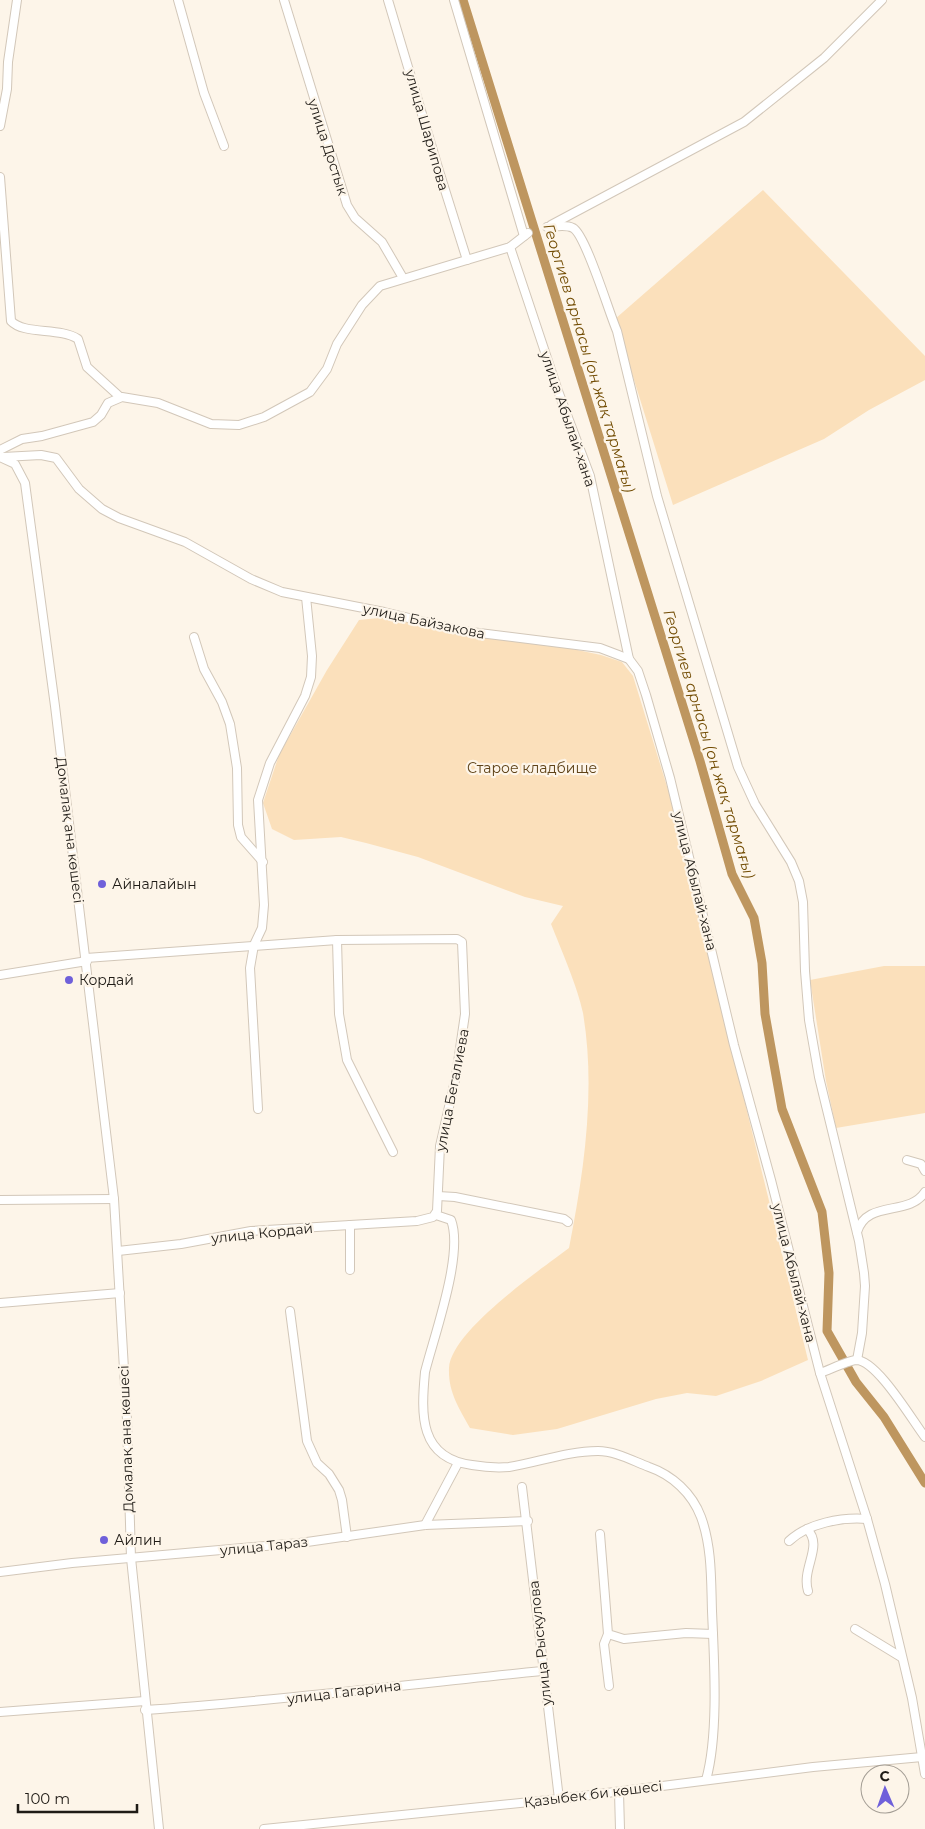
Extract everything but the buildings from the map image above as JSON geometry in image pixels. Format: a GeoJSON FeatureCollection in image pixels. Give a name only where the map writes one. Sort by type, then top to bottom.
{"type":"FeatureCollection","features":[{"type":"Feature","properties":{"kind":"street"},"geometry":{"type":"LineString","coordinates":[[0,126],[7,89],[4,62],[17,0]]}},
{"type":"Feature","properties":{"kind":"street"},"geometry":{"type":"LineString","coordinates":[[178,0],[204,93],[224,146]]}},
{"type":"Feature","properties":{"kind":"street","name":"улица Достык"},"geometry":{"type":"LineString","coordinates":[[284,0],[329,164],[347,205],[362,226],[382,242],[403,278]]}},
{"type":"Feature","properties":{"kind":"street","name":"улица Шарипова"},"geometry":{"type":"LineString","coordinates":[[388,0],[438,171],[468,260]]}},
{"type":"Feature","properties":{"kind":"street"},"geometry":{"type":"LineString","coordinates":[[0,455],[22,438],[50,434],[93,422],[101,415],[108,403],[120,397],[128,396],[158,403],[211,424],[239,425],[264,417],[310,392],[327,369],[337,344],[371,294],[380,286],[510,247],[526,234],[454,0]]}},
{"type":"Feature","properties":{"kind":"street"},"geometry":{"type":"LineString","coordinates":[[850,1363],[862,1333],[866,1286],[857,1232],[819,1080],[810,1029],[805,971],[803,902],[799,882],[791,862],[755,804],[738,767],[658,496],[617,331],[584,241],[575,229],[565,226],[547,227],[744,122],[824,58],[882,0]]}},
{"type":"Feature","properties":{"kind":"street"},"geometry":{"type":"LineString","coordinates":[[0,177],[11,321],[20,326],[64,333],[78,339],[87,367],[120,397]]}},
{"type":"Feature","properties":{"kind":"street","name":"улица Абылай-хана"},"geometry":{"type":"LineString","coordinates":[[510,247],[558,391],[590,476],[629,659],[638,671],[670,778],[734,1045],[771,1180],[820,1373],[867,1519],[912,1698],[925,1774]]}},
{"type":"Feature","properties":{"kind":"street","name":"улица Байзакова"},"geometry":{"type":"LineString","coordinates":[[0,455],[50,455],[56,458],[79,489],[102,509],[119,518],[185,542],[259,582],[282,592],[384,612],[463,631],[600,648],[629,659]]}},
{"type":"Feature","properties":{"kind":"street","name":"Домалақ ана көшесі"},"geometry":{"type":"LineString","coordinates":[[0,455],[15,464],[25,483],[86,959],[114,1199],[120,1293],[131,1558],[144,1701],[159,1829]]}},
{"type":"Feature","properties":{"kind":"street"},"geometry":{"type":"LineString","coordinates":[[258,1109],[250,968],[254,945],[262,928],[263,862],[258,800],[270,763],[305,696],[311,677],[312,656],[306,597]]}},
{"type":"Feature","properties":{"kind":"street"},"geometry":{"type":"LineString","coordinates":[[194,637],[204,669],[222,702],[230,724],[237,768],[238,825],[241,837],[263,862]]}},
{"type":"Feature","properties":{"kind":"street","name":"улица Бегалиева"},"geometry":{"type":"LineString","coordinates":[[0,974],[86,959],[254,945],[337,940],[457,939],[462,942],[465,1014],[456,1076],[440,1146],[438,1196],[435,1216]]}},
{"type":"Feature","properties":{"kind":"street"},"geometry":{"type":"LineString","coordinates":[[337,940],[339,1014],[348,1060],[393,1152]]}},
{"type":"Feature","properties":{"kind":"street"},"geometry":{"type":"LineString","coordinates":[[907,1160],[921,1164],[925,1171]]}},
{"type":"Feature","properties":{"kind":"street"},"geometry":{"type":"LineString","coordinates":[[857,1232],[862,1220],[868,1215],[912,1203],[919,1200],[925,1192]]}},
{"type":"Feature","properties":{"kind":"street"},"geometry":{"type":"LineString","coordinates":[[438,1196],[520,1210],[564,1219],[568,1222]]}},
{"type":"Feature","properties":{"kind":"street"},"geometry":{"type":"LineString","coordinates":[[0,1200],[114,1199]]}},
{"type":"Feature","properties":{"kind":"street"},"geometry":{"type":"LineString","coordinates":[[435,1216],[444,1216],[453,1222],[453,1256],[424,1387],[424,1424],[430,1442],[436,1450],[458,1463],[509,1467],[543,1459],[601,1451],[665,1472],[690,1498],[701,1517],[710,1558],[713,1634],[714,1721],[706,1780]]}},
{"type":"Feature","properties":{"kind":"street","name":"улица Кордай"},"geometry":{"type":"LineString","coordinates":[[118,1251],[181,1244],[251,1231],[406,1222],[435,1216]]}},
{"type":"Feature","properties":{"kind":"street"},"geometry":{"type":"LineString","coordinates":[[350,1225],[350,1270]]}},
{"type":"Feature","properties":{"kind":"street"},"geometry":{"type":"LineString","coordinates":[[0,1304],[120,1293]]}},
{"type":"Feature","properties":{"kind":"street"},"geometry":{"type":"LineString","coordinates":[[290,1311],[307,1441],[317,1463],[329,1474],[339,1490],[347,1537]]}},
{"type":"Feature","properties":{"kind":"street"},"geometry":{"type":"LineString","coordinates":[[820,1373],[850,1363],[868,1363],[880,1375],[925,1437]]}},
{"type":"Feature","properties":{"kind":"street"},"geometry":{"type":"LineString","coordinates":[[425,1525],[458,1463]]}},
{"type":"Feature","properties":{"kind":"street","name":"улица Рыскулова"},"geometry":{"type":"LineString","coordinates":[[522,1487],[528,1521],[542,1671],[559,1799]]}},
{"type":"Feature","properties":{"kind":"street"},"geometry":{"type":"LineString","coordinates":[[789,1541],[807,1529],[841,1520],[867,1519]]}},
{"type":"Feature","properties":{"kind":"street","name":"улица Тараз"},"geometry":{"type":"LineString","coordinates":[[0,1572],[347,1537],[425,1525],[528,1521]]}},
{"type":"Feature","properties":{"kind":"street"},"geometry":{"type":"LineString","coordinates":[[807,1529],[813,1538],[814,1550],[805,1573],[808,1591]]}},
{"type":"Feature","properties":{"kind":"street"},"geometry":{"type":"LineString","coordinates":[[600,1534],[608,1634],[604,1644],[609,1686]]}},
{"type":"Feature","properties":{"kind":"street"},"geometry":{"type":"LineString","coordinates":[[856,1629],[901,1657]]}},
{"type":"Feature","properties":{"kind":"street"},"geometry":{"type":"LineString","coordinates":[[608,1634],[624,1639],[686,1633],[713,1634]]}},
{"type":"Feature","properties":{"kind":"street","name":"улица Гагарина"},"geometry":{"type":"LineString","coordinates":[[145,1710],[292,1698],[324,1693],[542,1671]]}},
{"type":"Feature","properties":{"kind":"street"},"geometry":{"type":"LineString","coordinates":[[0,1712],[144,1701]]}},
{"type":"Feature","properties":{"kind":"street","name":"Қазыбек би көшесі"},"geometry":{"type":"LineString","coordinates":[[264,1829],[559,1799],[706,1780],[922,1757]]}},
{"type":"Feature","properties":{"kind":"street"},"geometry":{"type":"LineString","coordinates":[[619,1792],[620,1829]]}},
{"type":"Feature","properties":{"kind":"street"},"geometry":{"type":"LineString","coordinates":[[351,1819],[352,1829]]}},
{"type":"Feature","properties":{"kind":"green space"},"geometry":{"type":"Polygon","coordinates":[[[763,190],[925,356],[925,380],[869,410],[824,439],[673,505],[615,319],[763,190]]]}},
{"type":"Feature","properties":{"kind":"green space","name":"Старое кладбище"},"geometry":{"type":"Polygon","coordinates":[[[388,617],[456,634],[568,648],[601,655],[622,662],[633,676],[669,793],[808,1360],[761,1381],[716,1396],[687,1393],[656,1399],[557,1429],[513,1435],[470,1428],[462,1414],[450,1385],[449,1368],[454,1353],[480,1320],[499,1302],[569,1248],[579,1190],[586,1131],[588,1101],[587,1042],[583,1013],[577,992],[551,924],[563,906],[525,897],[418,857],[366,843],[341,837],[294,840],[272,829],[263,803],[279,755],[327,670],[359,620],[388,617]]]}},
{"type":"Feature","properties":{"kind":"green space"},"geometry":{"type":"Polygon","coordinates":[[[884,966],[925,966],[925,1113],[836,1128],[826,1081],[810,980],[884,966]]]}},
{"type":"Feature","properties":{"kind":"waterway","name":"Георгиев арнасы (оң жақ тармағы)"},"geometry":{"type":"LineString","coordinates":[[463,0],[700,761],[732,874],[754,918],[762,963],[765,1014],[782,1109],[822,1212],[829,1273],[827,1331],[856,1382],[884,1417],[925,1483]]}},
{"type":"Feature","properties":{"kind":"place","name":"Айналайын"},"geometry":{"type":"Point","coordinates":[102,884]}},
{"type":"Feature","properties":{"kind":"place","name":"Кордай"},"geometry":{"type":"Point","coordinates":[69,980]}},
{"type":"Feature","properties":{"kind":"place","name":"Айлин"},"geometry":{"type":"Point","coordinates":[104,1540]}}]}
